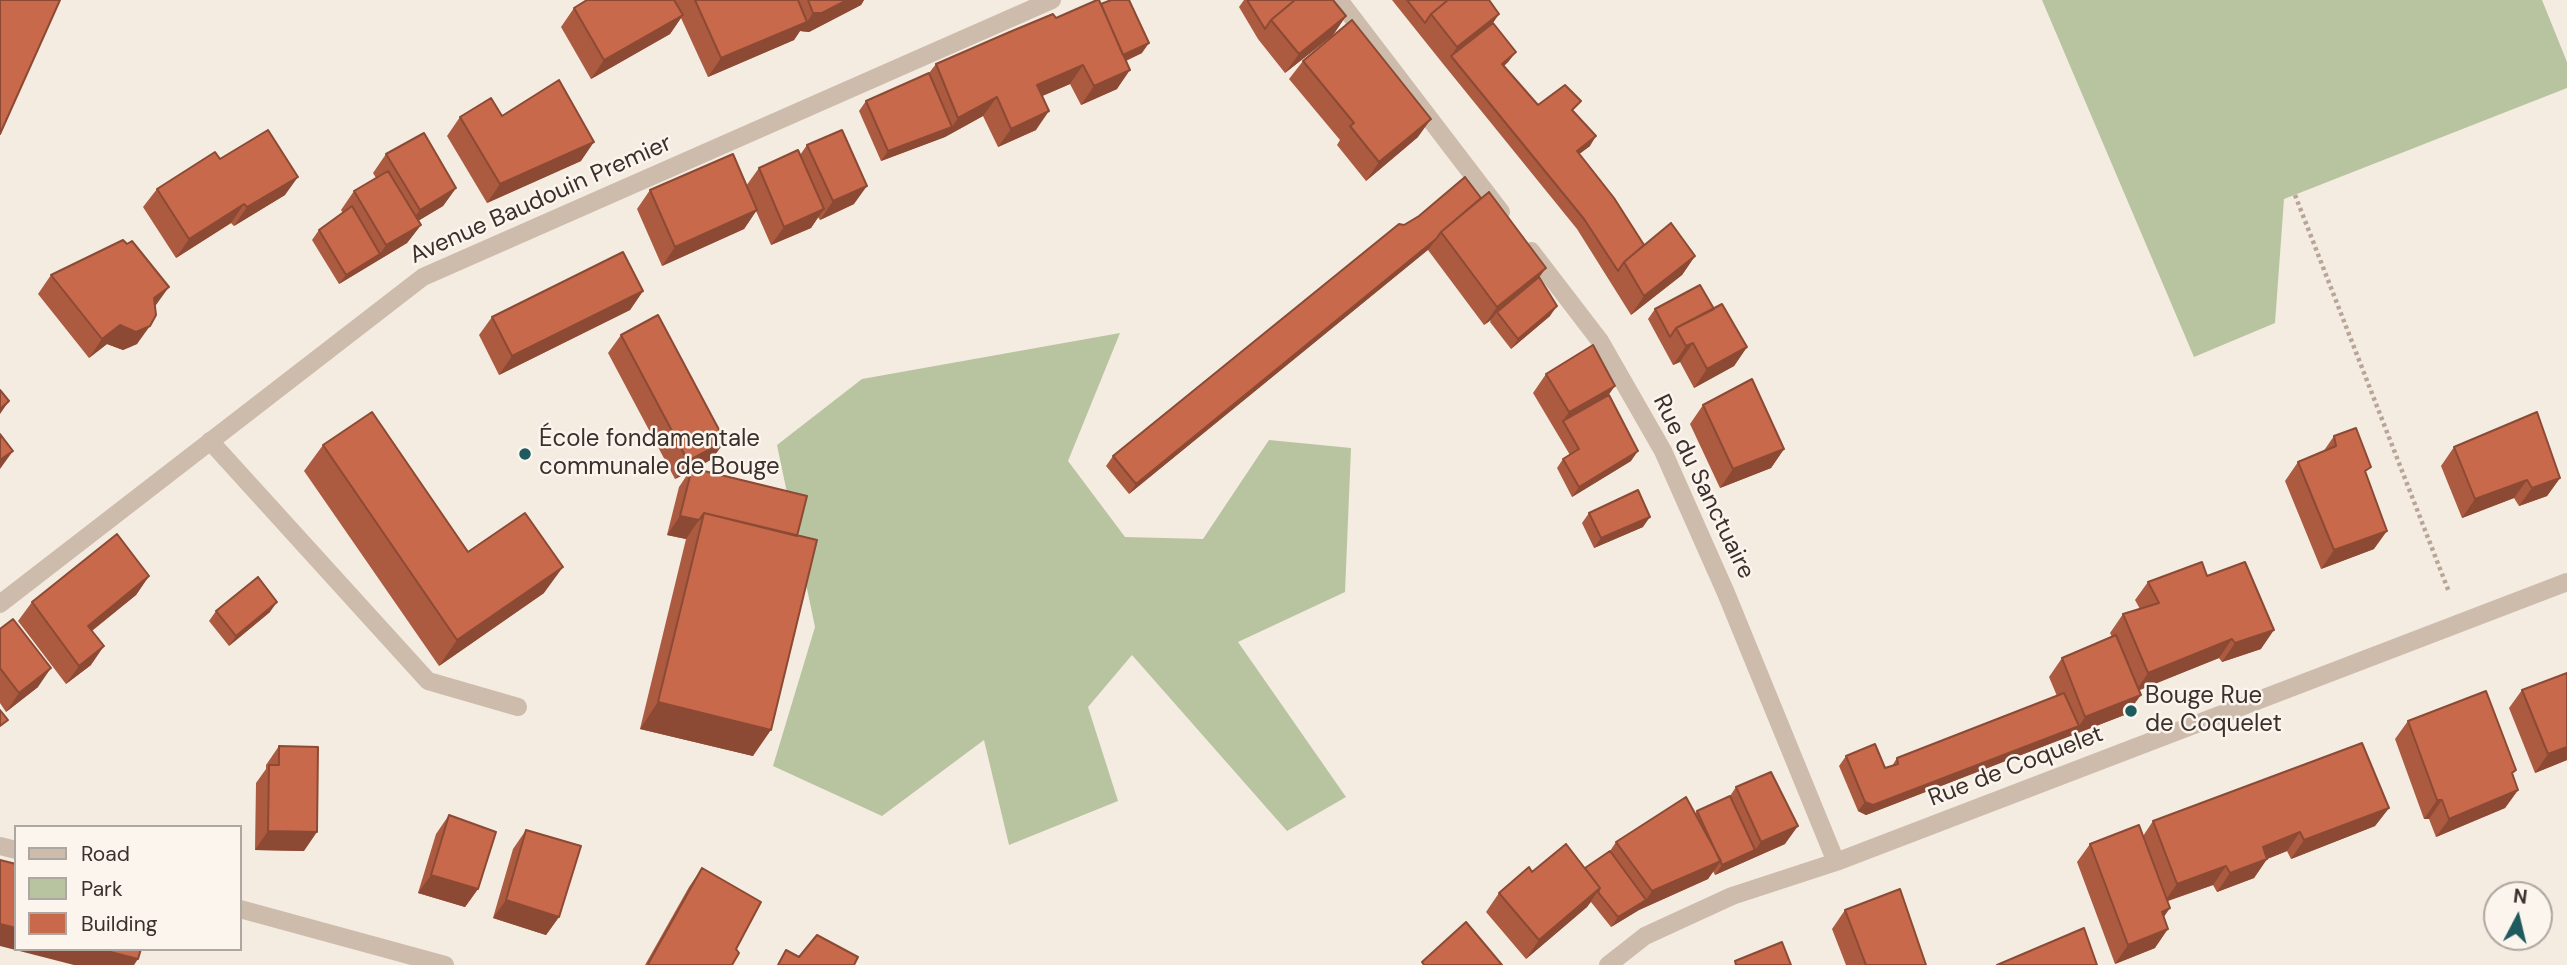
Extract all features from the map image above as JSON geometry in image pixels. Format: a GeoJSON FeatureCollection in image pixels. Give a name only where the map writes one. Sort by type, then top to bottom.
{"type":"FeatureCollection","features":[{"type":"Feature","properties":{"kind":"street","name":"Avenue Baudouin Premier"},"geometry":{"type":"LineString","coordinates":[[0,604],[423,277],[1052,0]]}},
{"type":"Feature","properties":{"kind":"street","name":"Rue du Sanctuaire"},"geometry":{"type":"LineString","coordinates":[[1339,0],[1600,341],[1613,363],[1674,474],[1727,593],[1836,862]]}},
{"type":"Feature","properties":{"kind":"street"},"geometry":{"type":"LineString","coordinates":[[210,441],[428,681],[518,707]]}},
{"type":"Feature","properties":{"kind":"street","name":"Rue de Coquelet"},"geometry":{"type":"LineString","coordinates":[[1608,965],[1645,936],[1707,908],[1836,862],[2567,582]]}},
{"type":"Feature","properties":{"kind":"street"},"geometry":{"type":"LineString","coordinates":[[242,910],[445,965]]}},
{"type":"Feature","properties":{"kind":"path"},"geometry":{"type":"LineString","coordinates":[[2295,195],[2461,624]]}},
{"type":"Feature","properties":{"kind":"green space"},"geometry":{"type":"Polygon","coordinates":[[[2042,0],[2542,0],[2567,62],[2567,88],[2284,199],[2275,323],[2194,357],[2042,0]]]}},
{"type":"Feature","properties":{"kind":"green space"},"geometry":{"type":"Polygon","coordinates":[[[1120,333],[1068,461],[1125,537],[1203,539],[1269,440],[1351,448],[1345,592],[1238,642],[1346,797],[1287,831],[1132,655],[1088,707],[1118,801],[1009,845],[984,740],[882,816],[773,766],[815,627],[777,445],[862,379],[1120,333]]]}},
{"type":"Feature","properties":{"kind":"building"},"geometry":{"type":"Polygon","coordinates":[[[0,0],[60,0],[0,134],[0,0]]]}},
{"type":"Feature","properties":{"kind":"building"},"geometry":{"type":"Polygon","coordinates":[[[587,0],[674,0],[683,15],[604,60],[574,8],[587,0]]]}},
{"type":"Feature","properties":{"kind":"building"},"geometry":{"type":"Polygon","coordinates":[[[695,0],[798,0],[807,22],[721,58],[695,0]]]}},
{"type":"Feature","properties":{"kind":"building"},"geometry":{"type":"Polygon","coordinates":[[[808,0],[847,0],[822,13],[813,13],[808,0]]]}},
{"type":"Feature","properties":{"kind":"building"},"geometry":{"type":"Polygon","coordinates":[[[1097,0],[1130,70],[1094,86],[1083,65],[1037,85],[1049,111],[1011,129],[997,97],[958,118],[936,64],[1053,14],[1056,18],[1097,0]]]}},
{"type":"Feature","properties":{"kind":"building"},"geometry":{"type":"Polygon","coordinates":[[[1111,0],[1129,0],[1149,43],[1123,55],[1101,4],[1111,0]]]}},
{"type":"Feature","properties":{"kind":"building"},"geometry":{"type":"Polygon","coordinates":[[[1247,0],[1295,0],[1271,20],[1265,29],[1247,0]]]}},
{"type":"Feature","properties":{"kind":"building"},"geometry":{"type":"Polygon","coordinates":[[[1295,0],[1333,0],[1346,16],[1299,54],[1271,20],[1295,0]]]}},
{"type":"Feature","properties":{"kind":"building"},"geometry":{"type":"Polygon","coordinates":[[[1407,0],[1448,0],[1431,14],[1425,23],[1407,0]]]}},
{"type":"Feature","properties":{"kind":"building"},"geometry":{"type":"Polygon","coordinates":[[[1448,0],[1489,0],[1499,14],[1457,47],[1431,14],[1448,0]]]}},
{"type":"Feature","properties":{"kind":"building"},"geometry":{"type":"Polygon","coordinates":[[[1352,20],[1431,119],[1379,162],[1350,126],[1354,123],[1303,61],[1352,20]]]}},
{"type":"Feature","properties":{"kind":"building"},"geometry":{"type":"Polygon","coordinates":[[[1493,23],[1516,52],[1502,64],[1538,105],[1565,85],[1581,101],[1572,110],[1596,136],[1577,151],[1614,198],[1644,245],[1624,262],[1618,271],[1584,219],[1451,56],[1493,23]]]}},
{"type":"Feature","properties":{"kind":"building"},"geometry":{"type":"Polygon","coordinates":[[[929,73],[952,127],[888,151],[866,101],[929,73]]]}},
{"type":"Feature","properties":{"kind":"building"},"geometry":{"type":"Polygon","coordinates":[[[559,80],[594,142],[500,184],[460,117],[491,98],[502,116],[559,80]]]}},
{"type":"Feature","properties":{"kind":"building"},"geometry":{"type":"Polygon","coordinates":[[[268,130],[298,177],[247,207],[244,204],[189,239],[157,189],[215,152],[220,159],[268,130]]]}},
{"type":"Feature","properties":{"kind":"building"},"geometry":{"type":"Polygon","coordinates":[[[842,130],[867,186],[833,201],[807,145],[842,130]]]}},
{"type":"Feature","properties":{"kind":"building"},"geometry":{"type":"Polygon","coordinates":[[[424,133],[456,188],[420,210],[386,154],[424,133]]]}},
{"type":"Feature","properties":{"kind":"building"},"geometry":{"type":"Polygon","coordinates":[[[798,150],[824,209],[784,227],[759,168],[798,150]]]}},
{"type":"Feature","properties":{"kind":"building"},"geometry":{"type":"Polygon","coordinates":[[[733,154],[757,210],[675,247],[650,190],[733,154]]]}},
{"type":"Feature","properties":{"kind":"building"},"geometry":{"type":"Polygon","coordinates":[[[388,171],[421,225],[386,245],[354,191],[388,171]]]}},
{"type":"Feature","properties":{"kind":"building"},"geometry":{"type":"Polygon","coordinates":[[[1465,177],[1481,198],[1436,239],[1136,484],[1113,456],[1399,224],[1404,225],[1419,216],[1465,177]]]}},
{"type":"Feature","properties":{"kind":"building"},"geometry":{"type":"Polygon","coordinates":[[[1489,192],[1546,268],[1497,307],[1441,232],[1489,192]]]}},
{"type":"Feature","properties":{"kind":"building"},"geometry":{"type":"Polygon","coordinates":[[[352,206],[380,254],[346,275],[319,230],[352,206]]]}},
{"type":"Feature","properties":{"kind":"building"},"geometry":{"type":"Polygon","coordinates":[[[1671,223],[1695,256],[1644,296],[1624,262],[1671,223]]]}},
{"type":"Feature","properties":{"kind":"building"},"geometry":{"type":"Polygon","coordinates":[[[123,240],[127,244],[132,241],[169,287],[154,298],[156,315],[150,326],[136,332],[120,325],[102,339],[51,275],[123,240]]]}},
{"type":"Feature","properties":{"kind":"building"},"geometry":{"type":"Polygon","coordinates":[[[623,252],[643,291],[512,356],[492,317],[623,252]]]}},
{"type":"Feature","properties":{"kind":"building"},"geometry":{"type":"Polygon","coordinates":[[[1539,277],[1557,306],[1518,339],[1497,312],[1539,277]]]}},
{"type":"Feature","properties":{"kind":"building"},"geometry":{"type":"Polygon","coordinates":[[[1700,285],[1714,309],[1676,328],[1670,337],[1655,309],[1700,285]]]}},
{"type":"Feature","properties":{"kind":"building"},"geometry":{"type":"Polygon","coordinates":[[[1722,304],[1747,347],[1707,369],[1693,343],[1686,346],[1676,328],[1722,304]]]}},
{"type":"Feature","properties":{"kind":"building"},"geometry":{"type":"Polygon","coordinates":[[[658,315],[725,441],[688,461],[621,335],[658,315]]]}},
{"type":"Feature","properties":{"kind":"building"},"geometry":{"type":"Polygon","coordinates":[[[1593,345],[1615,386],[1569,412],[1546,374],[1593,345]]]}},
{"type":"Feature","properties":{"kind":"building"},"geometry":{"type":"Polygon","coordinates":[[[1752,379],[1784,449],[1733,469],[1703,405],[1752,379]]]}},
{"type":"Feature","properties":{"kind":"building"},"geometry":{"type":"Polygon","coordinates":[[[0,390],[9,401],[0,409],[0,390]]]}},
{"type":"Feature","properties":{"kind":"building"},"geometry":{"type":"Polygon","coordinates":[[[1609,395],[1638,451],[1579,487],[1563,459],[1579,449],[1563,421],[1609,395]]]}},
{"type":"Feature","properties":{"kind":"building"},"geometry":{"type":"Polygon","coordinates":[[[372,412],[468,552],[525,513],[563,567],[457,640],[323,445],[372,412]]]}},
{"type":"Feature","properties":{"kind":"building"},"geometry":{"type":"Polygon","coordinates":[[[2537,412],[2560,478],[2532,488],[2527,480],[2475,499],[2454,447],[2537,412]]]}},
{"type":"Feature","properties":{"kind":"building"},"geometry":{"type":"Polygon","coordinates":[[[2356,428],[2371,467],[2365,471],[2387,531],[2334,550],[2298,462],[2336,446],[2334,436],[2356,428]]]}},
{"type":"Feature","properties":{"kind":"building"},"geometry":{"type":"Polygon","coordinates":[[[0,434],[13,451],[0,460],[0,434]]]}},
{"type":"Feature","properties":{"kind":"building"},"geometry":{"type":"Polygon","coordinates":[[[692,468],[807,496],[797,536],[704,513],[699,520],[680,516],[692,468]]]}},
{"type":"Feature","properties":{"kind":"building"},"geometry":{"type":"Polygon","coordinates":[[[1638,490],[1650,517],[1601,538],[1589,513],[1638,490]]]}},
{"type":"Feature","properties":{"kind":"building"},"geometry":{"type":"Polygon","coordinates":[[[704,513],[817,540],[771,730],[658,702],[704,513]]]}},
{"type":"Feature","properties":{"kind":"building"},"geometry":{"type":"Polygon","coordinates":[[[117,534],[149,576],[88,626],[104,646],[79,666],[32,602],[117,534]]]}},
{"type":"Feature","properties":{"kind":"building"},"geometry":{"type":"Polygon","coordinates":[[[2202,562],[2207,576],[2245,562],[2274,630],[2235,643],[2232,639],[2148,673],[2123,614],[2159,603],[2148,582],[2202,562]]]}},
{"type":"Feature","properties":{"kind":"building"},"geometry":{"type":"Polygon","coordinates":[[[258,577],[277,602],[236,636],[216,611],[258,577]]]}},
{"type":"Feature","properties":{"kind":"building"},"geometry":{"type":"Polygon","coordinates":[[[13,619],[51,668],[19,693],[0,668],[0,629],[13,619]]]}},
{"type":"Feature","properties":{"kind":"building"},"geometry":{"type":"Polygon","coordinates":[[[2116,635],[2141,695],[2085,717],[2062,658],[2116,635]]]}},
{"type":"Feature","properties":{"kind":"building"},"geometry":{"type":"Polygon","coordinates":[[[2567,673],[2567,747],[2548,754],[2522,690],[2567,673]]]}},
{"type":"Feature","properties":{"kind":"building"},"geometry":{"type":"Polygon","coordinates":[[[2486,691],[2516,770],[2512,773],[2518,790],[2449,819],[2442,800],[2437,800],[2408,721],[2486,691]]]}},
{"type":"Feature","properties":{"kind":"building"},"geometry":{"type":"Polygon","coordinates":[[[2064,693],[2079,726],[1873,805],[1865,802],[1846,756],[1875,744],[1885,768],[1898,764],[1897,758],[2064,693]]]}},
{"type":"Feature","properties":{"kind":"building"},"geometry":{"type":"Polygon","coordinates":[[[0,710],[8,720],[0,726],[0,710]]]}},
{"type":"Feature","properties":{"kind":"building"},"geometry":{"type":"Polygon","coordinates":[[[2362,743],[2389,808],[2304,840],[2300,832],[2263,847],[2267,859],[2230,873],[2226,866],[2177,884],[2153,821],[2362,743]]]}},
{"type":"Feature","properties":{"kind":"building"},"geometry":{"type":"Polygon","coordinates":[[[279,746],[318,747],[317,832],[268,831],[269,765],[279,765],[279,746]]]}},
{"type":"Feature","properties":{"kind":"building"},"geometry":{"type":"Polygon","coordinates":[[[1771,772],[1798,826],[1761,842],[1736,787],[1771,772]]]}},
{"type":"Feature","properties":{"kind":"building"},"geometry":{"type":"Polygon","coordinates":[[[1730,796],[1755,850],[1722,865],[1697,811],[1730,796]]]}},
{"type":"Feature","properties":{"kind":"building"},"geometry":{"type":"Polygon","coordinates":[[[1686,797],[1721,861],[1652,891],[1616,842],[1686,797]]]}},
{"type":"Feature","properties":{"kind":"building"},"geometry":{"type":"Polygon","coordinates":[[[449,815],[496,832],[478,889],[431,875],[449,815]]]}},
{"type":"Feature","properties":{"kind":"building"},"geometry":{"type":"Polygon","coordinates":[[[2139,825],[2170,908],[2162,912],[2168,929],[2128,945],[2090,844],[2139,825]]]}},
{"type":"Feature","properties":{"kind":"building"},"geometry":{"type":"Polygon","coordinates":[[[526,830],[581,846],[559,917],[506,900],[526,830]]]}},
{"type":"Feature","properties":{"kind":"building"},"geometry":{"type":"Polygon","coordinates":[[[1566,844],[1600,888],[1539,940],[1499,893],[1529,867],[1532,872],[1566,844]]]}},
{"type":"Feature","properties":{"kind":"building"},"geometry":{"type":"Polygon","coordinates":[[[1610,851],[1646,900],[1618,917],[1598,892],[1600,888],[1585,868],[1610,851]]]}},
{"type":"Feature","properties":{"kind":"building"},"geometry":{"type":"Polygon","coordinates":[[[0,860],[14,864],[14,928],[0,924],[0,860]]]}},
{"type":"Feature","properties":{"kind":"building"},"geometry":{"type":"Polygon","coordinates":[[[702,868],[761,902],[736,949],[739,953],[732,965],[648,964],[702,868]]]}},
{"type":"Feature","properties":{"kind":"building"},"geometry":{"type":"Polygon","coordinates":[[[1900,889],[1926,965],[1866,965],[1845,910],[1900,889]]]}},
{"type":"Feature","properties":{"kind":"building"},"geometry":{"type":"Polygon","coordinates":[[[1466,922],[1502,965],[1424,965],[1422,962],[1466,922]]]}},
{"type":"Feature","properties":{"kind":"building"},"geometry":{"type":"Polygon","coordinates":[[[2084,928],[2097,965],[1997,965],[2084,928]]]}},
{"type":"Feature","properties":{"kind":"building"},"geometry":{"type":"Polygon","coordinates":[[[817,935],[858,957],[854,965],[778,965],[786,950],[799,957],[817,935]]]}},
{"type":"Feature","properties":{"kind":"building"},"geometry":{"type":"Polygon","coordinates":[[[1782,942],[1791,965],[1736,965],[1735,961],[1782,942]]]}},
{"type":"Feature","properties":{"kind":"building"},"geometry":{"type":"Polygon","coordinates":[[[107,951],[140,951],[138,959],[107,951]]]}},
{"type":"Feature","properties":{"kind":"place","name":"École fondamentale communale de Bouge"},"geometry":{"type":"Point","coordinates":[525,454]}},
{"type":"Feature","properties":{"kind":"place","name":"Bouge Rue de Coquelet"},"geometry":{"type":"Point","coordinates":[2131,711]}}]}
